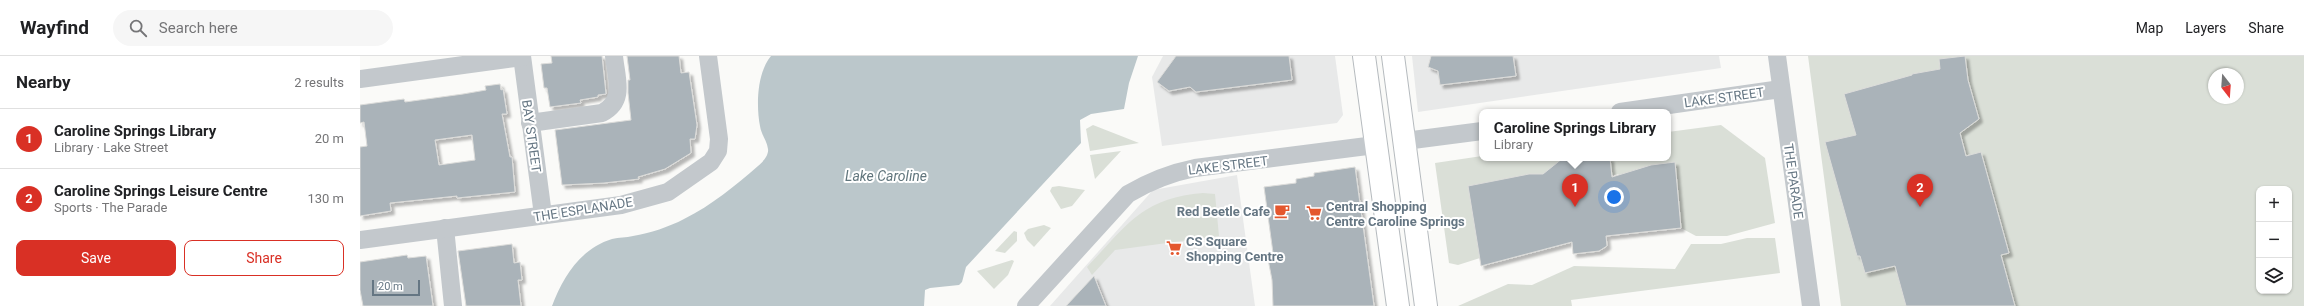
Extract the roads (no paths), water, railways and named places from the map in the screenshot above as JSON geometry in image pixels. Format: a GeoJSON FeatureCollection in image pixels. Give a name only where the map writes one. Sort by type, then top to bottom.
{"type":"FeatureCollection","features":[{"type":"Feature","properties":{"kind":"main road"},"geometry":{"type":"LineString","coordinates":[[1364,56],[1398,306]]}},
{"type":"Feature","properties":{"kind":"main road"},"geometry":{"type":"LineString","coordinates":[[1393,56],[1426,306]]}},
{"type":"Feature","properties":{"kind":"main road","name":"LAKE STREET"},"geometry":{"type":"LineString","coordinates":[[1375,145],[1405,141]]}},
{"type":"Feature","properties":{"kind":"street"},"geometry":{"type":"LineString","coordinates":[[530,123],[602,113],[612,108],[617,100],[618,91],[614,56]]}},
{"type":"Feature","properties":{"kind":"street","name":"THE ESPLANADE"},"geometry":{"type":"LineString","coordinates":[[360,240],[621,205],[668,192],[711,162],[718,151],[719,139],[708,56]]}},
{"type":"Feature","properties":{"kind":"street","name":"THE PARADE"},"geometry":{"type":"LineString","coordinates":[[1777,56],[1810,306]]}},
{"type":"Feature","properties":{"kind":"street"},"geometry":{"type":"LineString","coordinates":[[360,79],[522,57]]}},
{"type":"Feature","properties":{"kind":"street","name":"BAY STREET"},"geometry":{"type":"LineString","coordinates":[[522,57],[543,215]]}},
{"type":"Feature","properties":{"kind":"street","name":"LAKE STREET"},"geometry":{"type":"LineString","coordinates":[[1641,109],[1781,89]]}},
{"type":"Feature","properties":{"kind":"street","name":"LAKE STREET"},"geometry":{"type":"LineString","coordinates":[[1405,141],[1479,131]]}},
{"type":"Feature","properties":{"kind":"street","name":"LAKE STREET"},"geometry":{"type":"LineString","coordinates":[[1026,306],[1128,194],[1149,181],[1172,172],[1195,168],[1375,145]]}},
{"type":"Feature","properties":{"kind":"street"},"geometry":{"type":"LineString","coordinates":[[444,228],[453,306]]}},
{"type":"Feature","properties":{"kind":"water","name":"Lake Caroline"},"geometry":{"type":"Polygon","coordinates":[[[771,56],[1138,56],[1129,83],[1124,109],[1091,114],[1080,120],[1081,143],[966,267],[962,282],[959,285],[930,288],[925,290],[924,306],[552,306],[567,275],[574,265],[591,250],[612,239],[630,237],[653,231],[672,225],[684,219],[723,195],[764,160],[768,154],[768,149],[761,129],[758,99],[760,80],[766,63],[771,56]]]}},
{"type":"Feature","properties":{"kind":"place","name":"Caroline Springs Library"},"geometry":{"type":"Point","coordinates":[1575,207]}},
{"type":"Feature","properties":{"kind":"place","name":"Caroline Springs Leisure Centre"},"geometry":{"type":"Point","coordinates":[1920,207]}},
{"type":"Feature","properties":{"kind":"place","name":"Red Beetle Cafe"},"geometry":{"type":"Point","coordinates":[1282,211]}},
{"type":"Feature","properties":{"kind":"place","name":"Central Shopping Centre Caroline Springs"},"geometry":{"type":"Point","coordinates":[1314,213]}},
{"type":"Feature","properties":{"kind":"place","name":"CS Square Shopping Centre"},"geometry":{"type":"Point","coordinates":[1174,248]}}]}
